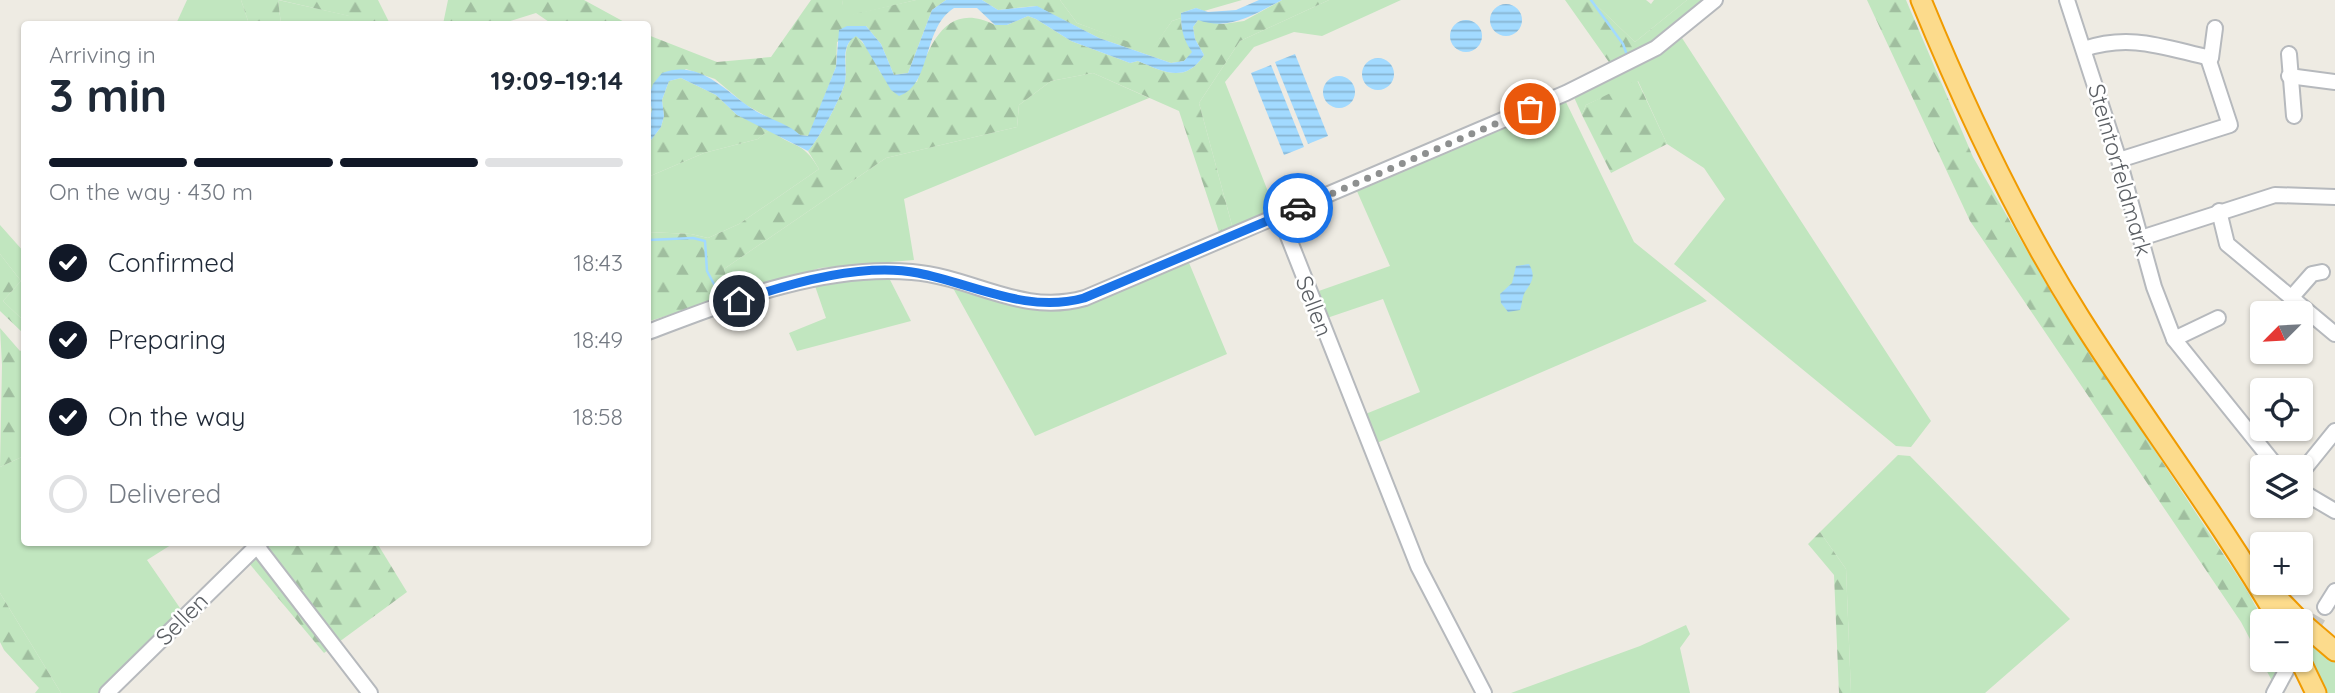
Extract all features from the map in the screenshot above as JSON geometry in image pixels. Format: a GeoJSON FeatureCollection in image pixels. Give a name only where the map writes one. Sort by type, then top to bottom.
{"type":"FeatureCollection","features":[{"type":"Feature","properties":{"kind":"highway"},"geometry":{"type":"LineString","coordinates":[[1921,0],[1980,136],[2044,257],[2099,349],[2242,560],[2272,609]]}},
{"type":"Feature","properties":{"kind":"highway"},"geometry":{"type":"LineString","coordinates":[[2242,560],[2250,569]]}},
{"type":"Feature","properties":{"kind":"highway"},"geometry":{"type":"LineString","coordinates":[[2275,595],[2288,609]]}},
{"type":"Feature","properties":{"kind":"highway"},"geometry":{"type":"LineString","coordinates":[[2313,632],[2335,651]]}},
{"type":"Feature","properties":{"kind":"highway"},"geometry":{"type":"LineString","coordinates":[[2298,672],[2316,693]]}},
{"type":"Feature","properties":{"kind":"street"},"geometry":{"type":"LineString","coordinates":[[651,331],[773,289],[819,278],[883,271],[916,272],[1035,304],[1060,305],[1084,298],[1566,93],[1645,54],[1715,0]]}},
{"type":"Feature","properties":{"kind":"street","name":"Steintorfeldmark"},"geometry":{"type":"LineString","coordinates":[[2067,0],[2119,160],[2154,287],[2174,339],[2267,455]]}},
{"type":"Feature","properties":{"kind":"street"},"geometry":{"type":"LineString","coordinates":[[2208,58],[2211,58],[2215,28]]}},
{"type":"Feature","properties":{"kind":"street"},"geometry":{"type":"LineString","coordinates":[[2084,49],[2105,42],[2128,40],[2208,58]]}},
{"type":"Feature","properties":{"kind":"street"},"geometry":{"type":"LineString","coordinates":[[2289,54],[2294,116]]}},
{"type":"Feature","properties":{"kind":"street"},"geometry":{"type":"LineString","coordinates":[[2119,160],[2230,125],[2208,58]]}},
{"type":"Feature","properties":{"kind":"street"},"geometry":{"type":"LineString","coordinates":[[2289,76],[2335,82]]}},
{"type":"Feature","properties":{"kind":"street"},"geometry":{"type":"LineString","coordinates":[[2141,237],[2275,195],[2335,197]]}},
{"type":"Feature","properties":{"kind":"street"},"geometry":{"type":"LineString","coordinates":[[2219,211],[2227,244],[2335,334]]}},
{"type":"Feature","properties":{"kind":"street","name":"Sellen"},"geometry":{"type":"LineString","coordinates":[[1280,216],[1418,566],[1484,693]]}},
{"type":"Feature","properties":{"kind":"street"},"geometry":{"type":"LineString","coordinates":[[2291,298],[2312,274],[2322,272]]}},
{"type":"Feature","properties":{"kind":"street"},"geometry":{"type":"LineString","coordinates":[[2174,339],[2218,318]]}},
{"type":"Feature","properties":{"kind":"street"},"geometry":{"type":"LineString","coordinates":[[2313,458],[2335,431]]}},
{"type":"Feature","properties":{"kind":"street"},"geometry":{"type":"LineString","coordinates":[[2313,498],[2335,511]]}},
{"type":"Feature","properties":{"kind":"street","name":"Sellen"},"geometry":{"type":"LineString","coordinates":[[107,693],[256,546]]}},
{"type":"Feature","properties":{"kind":"street","name":"Sellen"},"geometry":{"type":"LineString","coordinates":[[260,546],[370,693]]}},
{"type":"Feature","properties":{"kind":"street"},"geometry":{"type":"LineString","coordinates":[[2325,607],[2335,591]]}},
{"type":"Feature","properties":{"kind":"street"},"geometry":{"type":"LineString","coordinates":[[2274,693],[2289,672]]}},
{"type":"Feature","properties":{"kind":"green space"},"geometry":{"type":"Polygon","coordinates":[[[187,0],[241,0],[248,21],[177,21],[187,0]]]}},
{"type":"Feature","properties":{"kind":"green space"},"geometry":{"type":"Polygon","coordinates":[[[241,0],[278,0],[281,21],[248,21],[241,0]]]}},
{"type":"Feature","properties":{"kind":"green space"},"geometry":{"type":"Polygon","coordinates":[[[278,0],[350,16],[354,21],[281,21],[278,0]]]}},
{"type":"Feature","properties":{"kind":"green space"},"geometry":{"type":"Polygon","coordinates":[[[279,0],[378,0],[388,21],[354,21],[349,16],[279,0]]]}},
{"type":"Feature","properties":{"kind":"green space"},"geometry":{"type":"Polygon","coordinates":[[[448,0],[584,0],[622,21],[548,21],[536,13],[511,21],[444,21],[448,0]]]}},
{"type":"Feature","properties":{"kind":"green space"},"geometry":{"type":"Polygon","coordinates":[[[811,0],[842,0],[845,16],[916,0],[946,0],[932,10],[908,73],[894,75],[881,44],[866,26],[837,42],[836,67],[809,136],[800,135],[746,105],[715,79],[686,69],[651,95],[651,36],[717,62],[771,57],[811,0]]]}},
{"type":"Feature","properties":{"kind":"green space"},"geometry":{"type":"Polygon","coordinates":[[[842,0],[916,0],[844,17],[842,0]]]}},
{"type":"Feature","properties":{"kind":"green space"},"geometry":{"type":"Polygon","coordinates":[[[982,0],[1060,0],[1077,23],[1151,50],[1172,21],[1181,18],[1182,29],[1193,52],[1184,61],[1171,63],[1099,38],[1036,6],[998,10],[982,0]]]}},
{"type":"Feature","properties":{"kind":"green space"},"geometry":{"type":"Polygon","coordinates":[[[1060,0],[1242,0],[1204,11],[1196,8],[1181,13],[1181,18],[1172,21],[1151,51],[1077,23],[1060,0]]]}},
{"type":"Feature","properties":{"kind":"green space"},"geometry":{"type":"Polygon","coordinates":[[[1282,0],[1329,0],[1240,41],[1199,103],[1233,229],[1220,235],[1179,111],[1093,73],[1051,81],[1019,105],[1017,127],[886,158],[724,269],[732,295],[651,321],[651,232],[691,234],[708,238],[739,224],[819,169],[808,151],[839,97],[845,82],[846,50],[856,35],[873,55],[880,72],[917,82],[934,41],[942,30],[952,22],[964,18],[1007,25],[1028,16],[1071,41],[1130,63],[1138,61],[1165,72],[1182,73],[1197,64],[1204,55],[1195,39],[1193,27],[1198,20],[1223,24],[1244,21],[1282,0]]]}},
{"type":"Feature","properties":{"kind":"green space"},"geometry":{"type":"Polygon","coordinates":[[[1329,0],[1401,0],[1322,36],[1294,32],[1254,47],[1225,82],[1276,212],[1233,229],[1199,103],[1240,41],[1329,0]]]}},
{"type":"Feature","properties":{"kind":"green space"},"geometry":{"type":"Polygon","coordinates":[[[1565,0],[1591,0],[1635,42],[1687,0],[1708,0],[1654,45],[1611,65],[1565,0]]]}},
{"type":"Feature","properties":{"kind":"green space"},"geometry":{"type":"Polygon","coordinates":[[[1591,0],[1646,0],[1651,4],[1654,0],[1687,0],[1635,42],[1591,0]]]}},
{"type":"Feature","properties":{"kind":"green space"},"geometry":{"type":"Polygon","coordinates":[[[1867,0],[1906,0],[1973,157],[2056,301],[2257,609],[2250,609],[2250,639],[2241,622],[1970,221],[1867,0]]]}},
{"type":"Feature","properties":{"kind":"green space"},"geometry":{"type":"Polygon","coordinates":[[[1682,38],[1931,421],[1911,447],[1896,446],[1674,264],[1725,199],[1704,168],[1667,144],[1638,81],[1586,105],[1582,115],[1573,95],[1661,52],[1682,38]]]}},
{"type":"Feature","properties":{"kind":"green space"},"geometry":{"type":"Polygon","coordinates":[[[1093,73],[1149,98],[904,199],[914,260],[820,268],[732,295],[724,269],[886,158],[1017,127],[1019,105],[1051,81],[1093,73]]]}},
{"type":"Feature","properties":{"kind":"green space"},"geometry":{"type":"Polygon","coordinates":[[[681,78],[716,95],[737,115],[770,129],[758,139],[704,153],[651,176],[651,140],[661,127],[664,116],[662,100],[669,81],[681,78]]]}},
{"type":"Feature","properties":{"kind":"green space"},"geometry":{"type":"Polygon","coordinates":[[[1637,80],[1667,144],[1611,173],[1582,115],[1586,105],[1637,80]]]}},
{"type":"Feature","properties":{"kind":"green space"},"geometry":{"type":"Polygon","coordinates":[[[1565,100],[1634,242],[1707,301],[1377,443],[1363,415],[1420,392],[1383,299],[1324,319],[1313,293],[1390,266],[1356,189],[1565,100]]]}},
{"type":"Feature","properties":{"kind":"green space"},"geometry":{"type":"Polygon","coordinates":[[[770,129],[802,148],[819,169],[739,224],[708,238],[691,234],[651,232],[651,176],[704,153],[758,139],[770,129]]]}},
{"type":"Feature","properties":{"kind":"green space"},"geometry":{"type":"Polygon","coordinates":[[[0,225],[21,249],[21,281],[0,254],[0,225]]]}},
{"type":"Feature","properties":{"kind":"green space"},"geometry":{"type":"Polygon","coordinates":[[[0,254],[21,281],[3,301],[21,318],[21,331],[0,311],[0,254]]]}},
{"type":"Feature","properties":{"kind":"green space"},"geometry":{"type":"Polygon","coordinates":[[[1187,258],[1227,354],[1035,436],[948,279],[1076,305],[1187,258]]]}},
{"type":"Feature","properties":{"kind":"green space"},"geometry":{"type":"Polygon","coordinates":[[[886,272],[911,321],[797,351],[789,333],[826,318],[814,283],[886,272]]]}},
{"type":"Feature","properties":{"kind":"green space"},"geometry":{"type":"Polygon","coordinates":[[[21,281],[21,318],[3,301],[21,281]]]}},
{"type":"Feature","properties":{"kind":"green space"},"geometry":{"type":"Polygon","coordinates":[[[0,328],[21,350],[21,457],[0,467],[0,328]]]}},
{"type":"Feature","properties":{"kind":"green space"},"geometry":{"type":"Polygon","coordinates":[[[1898,455],[1910,456],[2070,619],[1985,693],[1851,693],[1846,569],[1820,532],[1898,455]]]}},
{"type":"Feature","properties":{"kind":"green space"},"geometry":{"type":"Polygon","coordinates":[[[21,457],[21,546],[169,546],[147,560],[182,611],[100,693],[61,693],[0,593],[0,467],[21,457]]]}},
{"type":"Feature","properties":{"kind":"green space"},"geometry":{"type":"Polygon","coordinates":[[[1820,532],[1846,569],[1851,693],[1839,693],[1834,575],[1808,544],[1820,532]]]}},
{"type":"Feature","properties":{"kind":"green space"},"geometry":{"type":"Polygon","coordinates":[[[264,546],[379,546],[407,592],[324,653],[248,562],[264,546]]]}},
{"type":"Feature","properties":{"kind":"green space"},"geometry":{"type":"Polygon","coordinates":[[[0,593],[61,693],[35,693],[39,688],[4,650],[0,642],[0,593]]]}},
{"type":"Feature","properties":{"kind":"green space"},"geometry":{"type":"Polygon","coordinates":[[[1686,625],[1690,634],[1680,648],[1690,693],[1511,693],[1640,646],[1686,625]]]}},
{"type":"Feature","properties":{"kind":"green space"},"geometry":{"type":"Polygon","coordinates":[[[2313,638],[2335,655],[2335,693],[2323,693],[2312,672],[2313,638]]]}},
{"type":"Feature","properties":{"kind":"green space"},"geometry":{"type":"Polygon","coordinates":[[[2267,672],[2276,672],[2272,681],[2267,672]]]}},
{"type":"Feature","properties":{"kind":"water"},"geometry":{"type":"Polygon","coordinates":[[[946,0],[982,0],[998,10],[1037,6],[1099,38],[1171,63],[1184,61],[1192,52],[1183,34],[1181,13],[1196,8],[1208,12],[1236,10],[1259,0],[1282,0],[1241,20],[1221,24],[1198,20],[1193,27],[1195,39],[1204,55],[1197,64],[1182,73],[1165,72],[1138,61],[1130,63],[1071,41],[1028,16],[1007,25],[995,25],[977,8],[954,8],[944,17],[937,29],[917,80],[910,90],[899,96],[891,90],[862,41],[856,36],[851,40],[845,57],[846,76],[843,89],[808,151],[737,115],[716,95],[681,78],[669,81],[662,100],[664,116],[661,127],[651,140],[653,84],[662,73],[675,70],[698,73],[754,110],[800,135],[808,136],[836,67],[839,30],[847,26],[866,26],[881,44],[894,75],[908,73],[932,10],[946,0]]]}},
{"type":"Feature","properties":{"kind":"water"},"geometry":{"type":"Polygon","coordinates":[[[1506,4],[1518,8],[1522,20],[1518,32],[1506,36],[1494,32],[1490,20],[1494,8],[1506,4]]]}},
{"type":"Feature","properties":{"kind":"water"},"geometry":{"type":"Polygon","coordinates":[[[1466,20],[1478,24],[1482,36],[1478,48],[1466,52],[1454,48],[1450,36],[1454,24],[1466,20]]]}},
{"type":"Feature","properties":{"kind":"water"},"geometry":{"type":"Polygon","coordinates":[[[1295,54],[1328,136],[1308,144],[1275,62],[1295,54]]]}},
{"type":"Feature","properties":{"kind":"water"},"geometry":{"type":"Polygon","coordinates":[[[1378,58],[1390,62],[1394,74],[1390,86],[1378,90],[1366,86],[1362,74],[1366,62],[1378,58]]]}},
{"type":"Feature","properties":{"kind":"water"},"geometry":{"type":"Polygon","coordinates":[[[1271,65],[1304,147],[1284,155],[1251,73],[1271,65]]]}},
{"type":"Feature","properties":{"kind":"water"},"geometry":{"type":"Polygon","coordinates":[[[1339,76],[1351,80],[1355,92],[1351,104],[1339,108],[1327,104],[1323,92],[1327,80],[1339,76]]]}},
{"type":"Feature","properties":{"kind":"water"},"geometry":{"type":"Polygon","coordinates":[[[1529,264],[1532,279],[1520,310],[1508,312],[1501,303],[1500,294],[1512,283],[1516,266],[1529,264]]]}},
{"type":"Feature","properties":{"kind":"waterway"},"geometry":{"type":"LineString","coordinates":[[1591,0],[1623,44],[1627,55]]}},
{"type":"Feature","properties":{"kind":"waterway"},"geometry":{"type":"LineString","coordinates":[[651,240],[693,238],[705,241],[707,271],[723,301]]}},
{"type":"Feature","properties":{"kind":"tunnel"},"geometry":{"type":"LineString","coordinates":[[2313,627],[2325,607]]}},
{"type":"Feature","properties":{"kind":"way so far"},"geometry":{"type":"LineString","coordinates":[[1298,208],[1530,109]]}},
{"type":"Feature","properties":{"kind":"route"},"geometry":{"type":"LineString","coordinates":[[739,301],[773,289],[819,278],[886,271],[916,272],[1035,304],[1060,305],[1084,298],[1298,208]]}}]}
